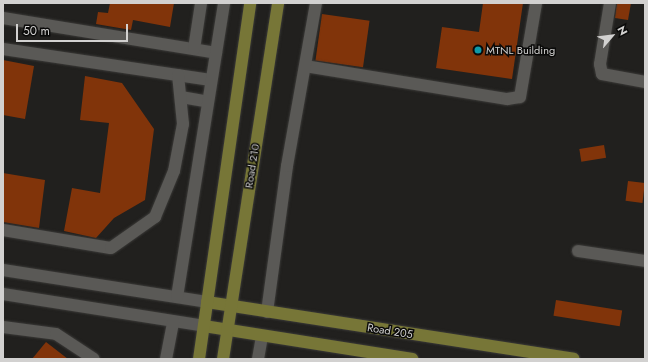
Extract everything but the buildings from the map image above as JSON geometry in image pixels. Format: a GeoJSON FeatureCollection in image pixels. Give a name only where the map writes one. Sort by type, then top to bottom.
{"type":"FeatureCollection","features":[{"type":"Feature","properties":{"kind":"main road"},"geometry":{"type":"LineString","coordinates":[[199,359],[250,3]]}},
{"type":"Feature","properties":{"kind":"main road","name":"Road 210"},"geometry":{"type":"LineString","coordinates":[[222,359],[278,3]]}},
{"type":"Feature","properties":{"kind":"main road","name":"Road 205"},"geometry":{"type":"LineString","coordinates":[[207,302],[574,359]]}},
{"type":"Feature","properties":{"kind":"main road"},"geometry":{"type":"LineString","coordinates":[[204,326],[412,359]]}},
{"type":"Feature","properties":{"kind":"street"},"geometry":{"type":"LineString","coordinates":[[194,49],[201,3]]}},
{"type":"Feature","properties":{"kind":"street"},"geometry":{"type":"LineString","coordinates":[[177,297],[224,3]]}},
{"type":"Feature","properties":{"kind":"street"},"geometry":{"type":"LineString","coordinates":[[266,312],[316,3]]}},
{"type":"Feature","properties":{"kind":"street"},"geometry":{"type":"LineString","coordinates":[[305,66],[507,99],[520,97],[536,3]]}},
{"type":"Feature","properties":{"kind":"street"},"geometry":{"type":"LineString","coordinates":[[610,3],[600,64],[602,74],[645,82]]}},
{"type":"Feature","properties":{"kind":"street"},"geometry":{"type":"LineString","coordinates":[[3,18],[216,53]]}},
{"type":"Feature","properties":{"kind":"street"},"geometry":{"type":"LineString","coordinates":[[3,49],[211,80]]}},
{"type":"Feature","properties":{"kind":"street"},"geometry":{"type":"LineString","coordinates":[[3,230],[111,248],[131,237],[155,217],[165,199],[183,124],[178,75]]}},
{"type":"Feature","properties":{"kind":"street"},"geometry":{"type":"LineString","coordinates":[[181,97],[208,102]]}},
{"type":"Feature","properties":{"kind":"street"},"geometry":{"type":"LineString","coordinates":[[578,251],[645,261]]}},
{"type":"Feature","properties":{"kind":"street"},"geometry":{"type":"LineString","coordinates":[[3,270],[207,302]]}},
{"type":"Feature","properties":{"kind":"street"},"geometry":{"type":"LineString","coordinates":[[3,294],[204,326]]}},
{"type":"Feature","properties":{"kind":"street"},"geometry":{"type":"LineString","coordinates":[[166,359],[173,322]]}},
{"type":"Feature","properties":{"kind":"street"},"geometry":{"type":"LineString","coordinates":[[3,327],[56,334],[94,359]]}},
{"type":"Feature","properties":{"kind":"street"},"geometry":{"type":"LineString","coordinates":[[258,359],[262,336]]}},
{"type":"Feature","properties":{"kind":"place","name":"MTNL Building"},"geometry":{"type":"Point","coordinates":[478,50]}}]}
